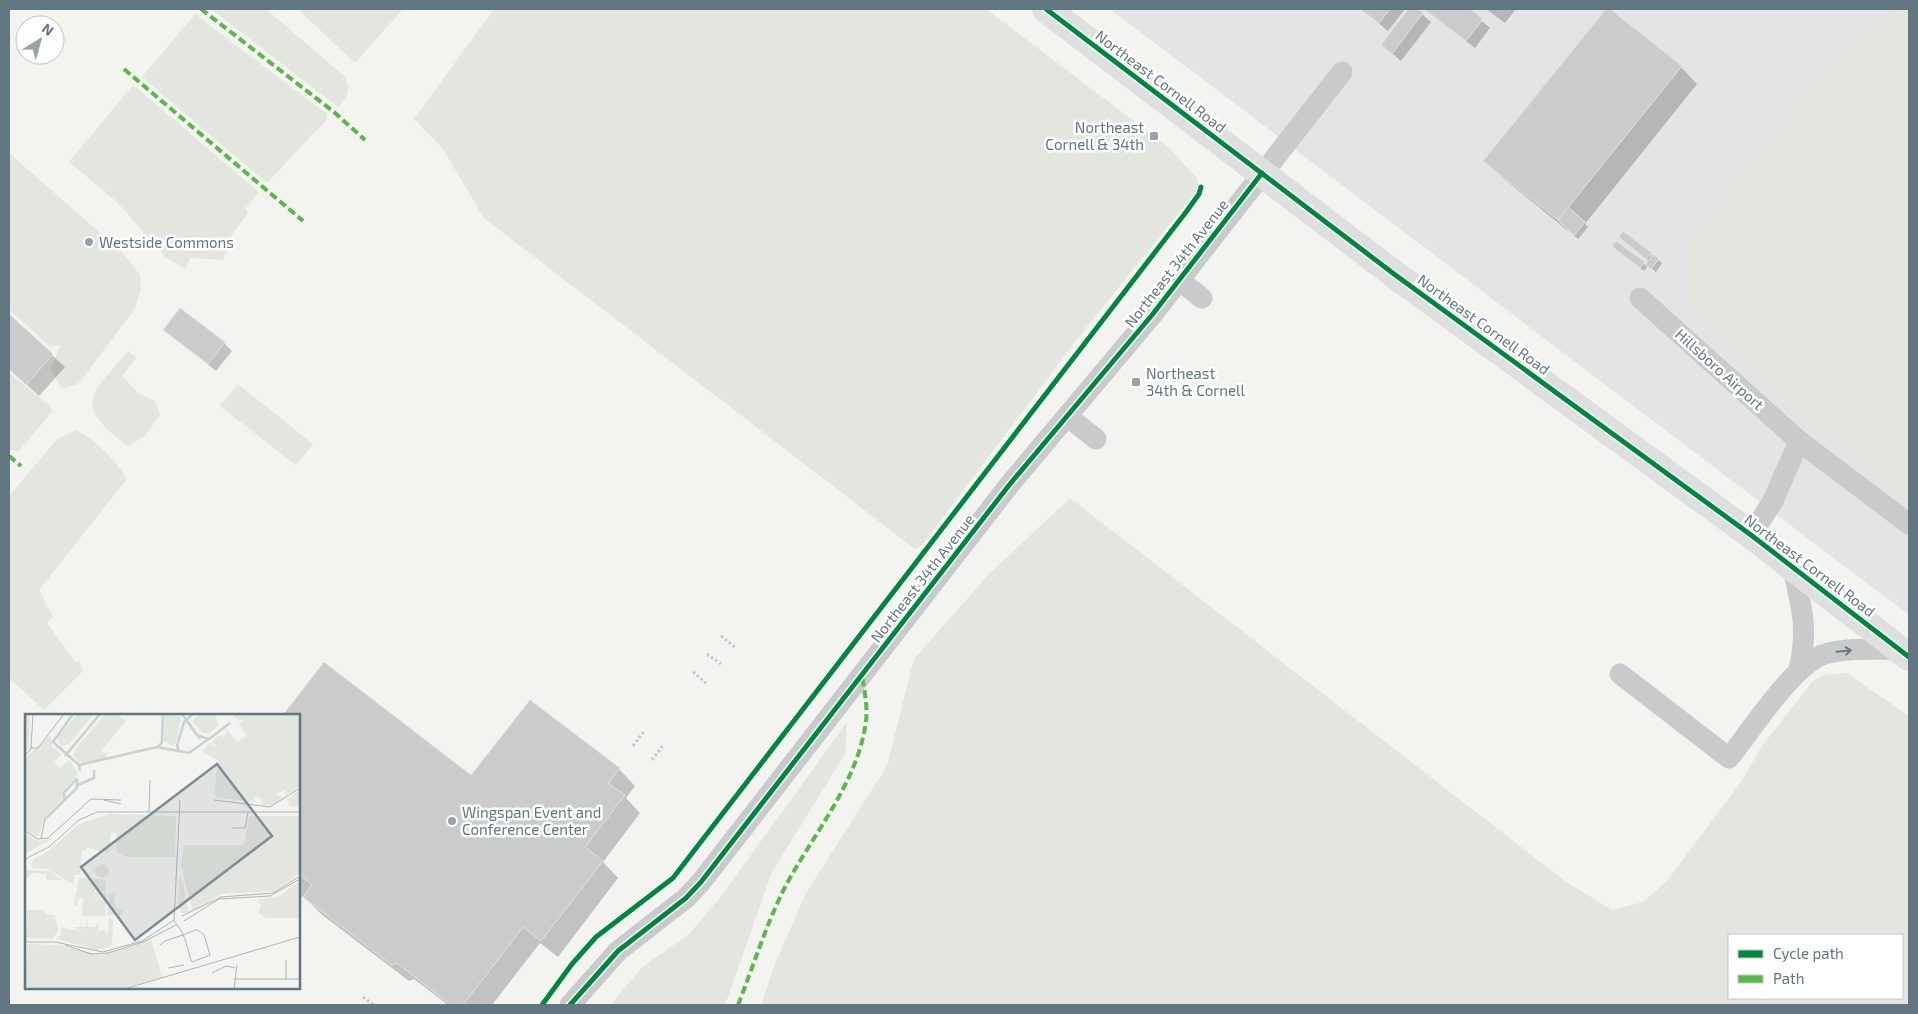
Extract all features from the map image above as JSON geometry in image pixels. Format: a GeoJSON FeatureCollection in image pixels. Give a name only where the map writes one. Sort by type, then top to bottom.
{"type":"FeatureCollection","features":[{"type":"Feature","properties":{"kind":"highway","name":"Northeast Cornell Road"},"geometry":{"type":"LineString","coordinates":[[1046,9],[1394,274],[1751,535],[1904,653]]}},
{"type":"Feature","properties":{"kind":"street","name":"Northeast 34th Avenue"},"geometry":{"type":"LineString","coordinates":[[570,1005],[618,951],[686,898],[701,882],[1010,484],[1178,280],[1342,72]]}},
{"type":"Feature","properties":{"kind":"street"},"geometry":{"type":"LineString","coordinates":[[1178,280],[1202,298]]}},
{"type":"Feature","properties":{"kind":"street","name":"Hillsboro Airport"},"geometry":{"type":"LineString","coordinates":[[1640,298],[1799,441],[1909,524]]}},
{"type":"Feature","properties":{"kind":"street"},"geometry":{"type":"LineString","coordinates":[[1067,416],[1096,438]]}},
{"type":"Feature","properties":{"kind":"street"},"geometry":{"type":"LineString","coordinates":[[1751,535],[1773,501],[1799,441]]}},
{"type":"Feature","properties":{"kind":"street"},"geometry":{"type":"LineString","coordinates":[[1793,568],[1805,644],[1799,669]]}},
{"type":"Feature","properties":{"kind":"street"},"geometry":{"type":"LineString","coordinates":[[1620,674],[1729,758],[1799,669],[1823,655],[1840,651],[1904,653]]}},
{"type":"Feature","properties":{"kind":"street","name":"Northeast 34th Avenue"},"geometry":{"type":"LineString","coordinates":[[581,1005],[589,984]]}},
{"type":"Feature","properties":{"kind":"path"},"geometry":{"type":"LineString","coordinates":[[721,636],[735,647]]}},
{"type":"Feature","properties":{"kind":"path"},"geometry":{"type":"LineString","coordinates":[[707,654],[721,664]]}},
{"type":"Feature","properties":{"kind":"path"},"geometry":{"type":"LineString","coordinates":[[693,672],[706,683]]}},
{"type":"Feature","properties":{"kind":"path"},"geometry":{"type":"LineString","coordinates":[[633,746],[644,731]]}},
{"type":"Feature","properties":{"kind":"path"},"geometry":{"type":"LineString","coordinates":[[652,760],[664,744]]}},
{"type":"Feature","properties":{"kind":"path"},"geometry":{"type":"LineString","coordinates":[[364,997],[374,1005]]}},
{"type":"Feature","properties":{"kind":"shaded area"},"geometry":{"type":"Polygon","coordinates":[[[211,9],[266,9],[344,76],[348,89],[344,99],[338,107],[211,9]]]}},
{"type":"Feature","properties":{"kind":"shaded area"},"geometry":{"type":"Polygon","coordinates":[[[298,9],[403,9],[355,63],[298,9]]]}},
{"type":"Feature","properties":{"kind":"shaded area"},"geometry":{"type":"Polygon","coordinates":[[[494,9],[986,9],[1167,146],[1197,178],[1199,188],[1085,329],[922,545],[915,549],[484,218],[443,149],[414,119],[494,9]]]}},
{"type":"Feature","properties":{"kind":"shaded area"},"geometry":{"type":"Polygon","coordinates":[[[1110,9],[1909,9],[1909,615],[1110,9]]]}},
{"type":"Feature","properties":{"kind":"shaded area"},"geometry":{"type":"Polygon","coordinates":[[[1897,9],[1909,9],[1909,500],[1839,444],[1690,307],[1689,261],[1686,249],[1852,40],[1897,9]]]}},
{"type":"Feature","properties":{"kind":"shaded area"},"geometry":{"type":"Polygon","coordinates":[[[195,14],[327,114],[327,119],[267,183],[142,77],[195,14]]]}},
{"type":"Feature","properties":{"kind":"shaded area"},"geometry":{"type":"Polygon","coordinates":[[[133,85],[259,192],[245,209],[248,213],[232,235],[223,260],[190,258],[186,269],[165,257],[117,202],[69,162],[133,85]]]}},
{"type":"Feature","properties":{"kind":"shaded area"},"geometry":{"type":"Polygon","coordinates":[[[9,153],[123,253],[140,275],[141,289],[134,310],[78,384],[61,389],[51,369],[60,345],[49,346],[9,309],[9,153]]]}},
{"type":"Feature","properties":{"kind":"shaded area"},"geometry":{"type":"Polygon","coordinates":[[[128,351],[136,358],[122,376],[138,393],[155,401],[160,415],[145,436],[128,446],[110,432],[99,420],[93,409],[93,400],[104,379],[128,351]]]}},
{"type":"Feature","properties":{"kind":"shaded area"},"geometry":{"type":"Polygon","coordinates":[[[9,373],[50,406],[52,412],[18,452],[9,449],[9,373]]]}},
{"type":"Feature","properties":{"kind":"shaded area"},"geometry":{"type":"Polygon","coordinates":[[[238,384],[313,444],[296,465],[220,406],[238,384]]]}},
{"type":"Feature","properties":{"kind":"shaded area"},"geometry":{"type":"Polygon","coordinates":[[[77,430],[105,451],[127,479],[39,590],[53,617],[47,623],[75,662],[79,661],[83,671],[44,710],[9,678],[9,496],[58,438],[77,430]]]}},
{"type":"Feature","properties":{"kind":"shaded area"},"geometry":{"type":"Polygon","coordinates":[[[1070,498],[1565,881],[1612,910],[1643,902],[1667,881],[1739,785],[1762,746],[1812,682],[1823,675],[1847,673],[1909,716],[1909,1005],[761,1005],[775,964],[806,893],[887,766],[914,659],[989,574],[1070,498]]]}},
{"type":"Feature","properties":{"kind":"shaded area"},"geometry":{"type":"Polygon","coordinates":[[[847,722],[845,754],[772,872],[725,1005],[611,1005],[641,968],[689,934],[722,895],[847,722]]]}},
{"type":"Feature","properties":{"kind":"building"},"geometry":{"type":"Polygon","coordinates":[[[1360,9],[1390,9],[1379,23],[1360,9]]]}},
{"type":"Feature","properties":{"kind":"building"},"geometry":{"type":"Polygon","coordinates":[[[1408,9],[1418,9],[1423,13],[1392,54],[1381,45],[1408,9]]]}},
{"type":"Feature","properties":{"kind":"building"},"geometry":{"type":"Polygon","coordinates":[[[1425,9],[1470,9],[1483,19],[1466,41],[1425,9]]]}},
{"type":"Feature","properties":{"kind":"building"},"geometry":{"type":"Polygon","coordinates":[[[1606,9],[1610,9],[1682,66],[1558,220],[1483,161],[1606,9]]]}},
{"type":"Feature","properties":{"kind":"building"},"geometry":{"type":"Polygon","coordinates":[[[1568,207],[1585,222],[1574,236],[1558,220],[1568,207]]]}},
{"type":"Feature","properties":{"kind":"building"},"geometry":{"type":"Polygon","coordinates":[[[1623,231],[1652,253],[1646,259],[1619,237],[1623,231]]]}},
{"type":"Feature","properties":{"kind":"building"},"geometry":{"type":"Polygon","coordinates":[[[1616,241],[1645,262],[1640,268],[1612,246],[1616,241]]]}},
{"type":"Feature","properties":{"kind":"building"},"geometry":{"type":"Polygon","coordinates":[[[1653,254],[1659,259],[1651,269],[1645,265],[1653,254]]]}},
{"type":"Feature","properties":{"kind":"building"},"geometry":{"type":"Polygon","coordinates":[[[180,308],[225,342],[208,364],[163,330],[180,308]]]}},
{"type":"Feature","properties":{"kind":"building"},"geometry":{"type":"Polygon","coordinates":[[[9,314],[53,354],[26,385],[9,369],[9,314]]]}},
{"type":"Feature","properties":{"kind":"building","name":"Wingspan Event and Conference Center"},"geometry":{"type":"Polygon","coordinates":[[[324,662],[471,775],[530,700],[620,768],[608,783],[625,795],[585,847],[603,861],[541,941],[523,927],[463,1005],[451,1005],[397,963],[392,965],[303,897],[312,885],[300,875],[300,714],[284,714],[324,662]]]}},
{"type":"Feature","properties":{"kind":"marked path"},"geometry":{"type":"LineString","coordinates":[[201,9],[334,112],[365,140]]}},
{"type":"Feature","properties":{"kind":"marked path"},"geometry":{"type":"LineString","coordinates":[[124,69],[303,221]]}},
{"type":"Feature","properties":{"kind":"marked path"},"geometry":{"type":"LineString","coordinates":[[9,456],[21,466]]}},
{"type":"Feature","properties":{"kind":"marked path"},"geometry":{"type":"LineString","coordinates":[[738,1005],[783,891],[844,788],[854,766],[866,721],[862,675]]}},
{"type":"Feature","properties":{"kind":"cycle path"},"geometry":{"type":"LineString","coordinates":[[1046,9],[1394,274],[1751,535],[1909,657]]}},
{"type":"Feature","properties":{"kind":"cycle path"},"geometry":{"type":"LineString","coordinates":[[570,1005],[618,951],[686,898],[701,882],[1010,484],[1152,315],[1262,173]]}},
{"type":"Feature","properties":{"kind":"cycle path"},"geometry":{"type":"LineString","coordinates":[[542,1005],[572,964],[596,937],[673,878],[1186,212],[1199,194],[1201,187]]}},
{"type":"Feature","properties":{"kind":"place","name":"Northeast Cornell & 34th"},"geometry":{"type":"Point","coordinates":[1154,136]}},
{"type":"Feature","properties":{"kind":"place","name":"Westside Commons"},"geometry":{"type":"Point","coordinates":[89,242]}},
{"type":"Feature","properties":{"kind":"place","name":"Northeast 34th & Cornell"},"geometry":{"type":"Point","coordinates":[1136,382]}},
{"type":"Feature","properties":{"kind":"place","name":"Wingspan Event and Conference Center"},"geometry":{"type":"Point","coordinates":[452,821]}}]}
